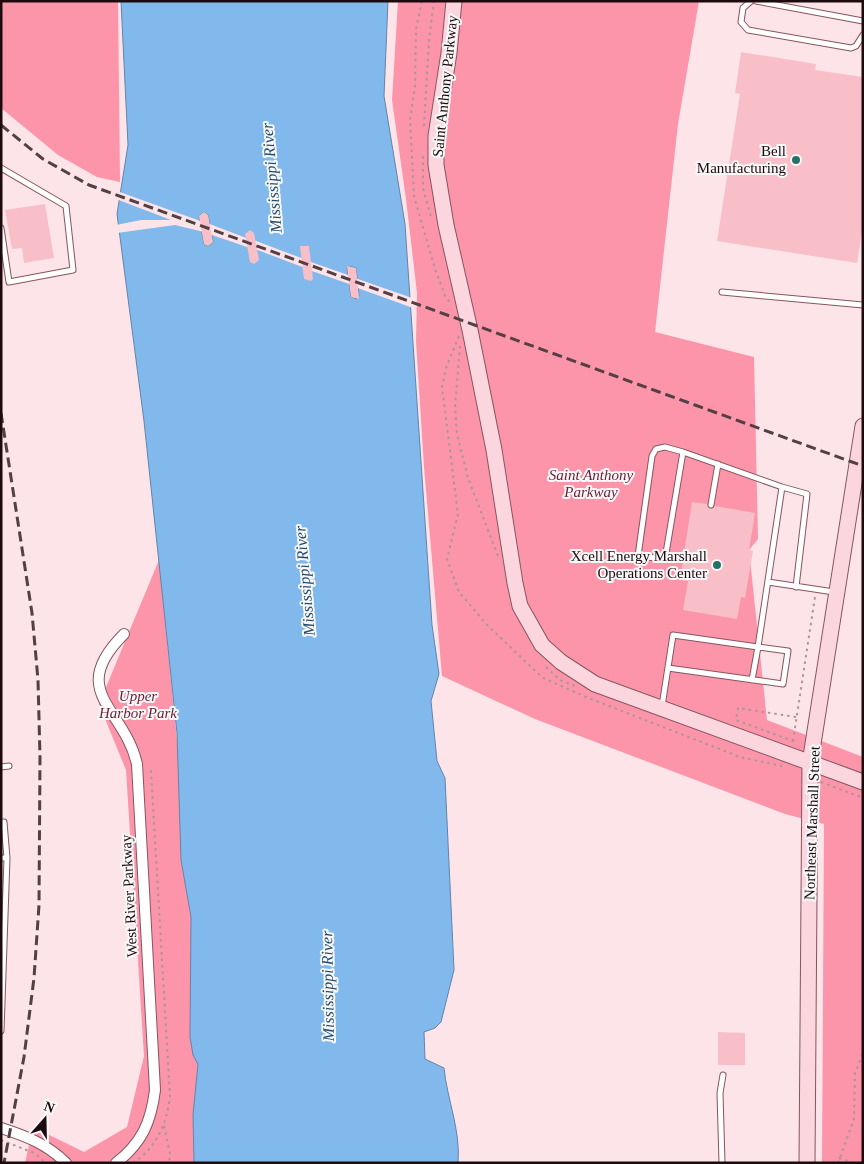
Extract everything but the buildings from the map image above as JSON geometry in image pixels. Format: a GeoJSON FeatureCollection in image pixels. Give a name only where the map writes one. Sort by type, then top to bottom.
{"type":"FeatureCollection","features":[{"type":"Feature","properties":{"kind":"street","name":"Saint Anthony Parkway"},"geometry":{"type":"LineString","coordinates":[[454,1],[449,53],[436,136],[436,164],[446,225],[470,330],[494,450],[520,606],[542,645],[561,662],[595,684],[863,782]]}},
{"type":"Feature","properties":{"kind":"street","name":"Northeast Marshall Street"},"geometry":{"type":"LineString","coordinates":[[807,1163],[810,763],[863,426]]}},
{"type":"Feature","properties":{"kind":"street","name":"West River Parkway"},"geometry":{"type":"LineString","coordinates":[[116,1163],[143,1136],[153,1111],[155,1090],[137,764],[131,744],[99,692],[98,675],[101,662],[112,646],[124,634]]}},
{"type":"Feature","properties":{"kind":"street"},"geometry":{"type":"LineString","coordinates":[[1,1128],[37,1140],[55,1152],[66,1163]]}},
{"type":"Feature","properties":{"kind":"lane"},"geometry":{"type":"LineString","coordinates":[[751,1],[743,8],[740,22],[748,30],[851,48],[856,46],[863,35]]}},
{"type":"Feature","properties":{"kind":"lane"},"geometry":{"type":"LineString","coordinates":[[756,1],[863,20]]}},
{"type":"Feature","properties":{"kind":"lane"},"geometry":{"type":"LineString","coordinates":[[1,168],[66,206],[73,270],[9,282],[1,228]]}},
{"type":"Feature","properties":{"kind":"lane"},"geometry":{"type":"LineString","coordinates":[[722,292],[863,305]]}},
{"type":"Feature","properties":{"kind":"lane"},"geometry":{"type":"LineString","coordinates":[[683,452],[665,559],[638,556],[652,456],[656,449],[665,447],[683,452],[807,494],[796,587]]}},
{"type":"Feature","properties":{"kind":"lane"},"geometry":{"type":"LineString","coordinates":[[711,505],[718,464]]}},
{"type":"Feature","properties":{"kind":"lane"},"geometry":{"type":"LineString","coordinates":[[752,680],[782,486]]}},
{"type":"Feature","properties":{"kind":"lane"},"geometry":{"type":"LineString","coordinates":[[768,582],[837,593]]}},
{"type":"Feature","properties":{"kind":"lane"},"geometry":{"type":"LineString","coordinates":[[661,709],[673,636],[788,651],[783,684],[668,668]]}},
{"type":"Feature","properties":{"kind":"lane"},"geometry":{"type":"LineString","coordinates":[[1,767],[9,766]]}},
{"type":"Feature","properties":{"kind":"lane"},"geometry":{"type":"LineString","coordinates":[[1,822],[4,822],[1,1031]]}},
{"type":"Feature","properties":{"kind":"lane"},"geometry":{"type":"LineString","coordinates":[[722,1163],[720,1093],[723,1075]]}},
{"type":"Feature","properties":{"kind":"path"},"geometry":{"type":"LineString","coordinates":[[422,1],[416,28],[415,86],[410,120],[414,196],[435,269],[446,298],[454,306]]}},
{"type":"Feature","properties":{"kind":"path"},"geometry":{"type":"LineString","coordinates":[[498,560],[468,478],[457,434],[455,407],[460,334],[446,368],[442,387],[458,514],[447,559],[459,592],[487,625],[543,678],[586,698],[740,757],[772,766],[784,767],[768,758]]}},
{"type":"Feature","properties":{"kind":"path"},"geometry":{"type":"LineString","coordinates":[[796,716],[738,708],[736,720],[793,741],[816,590]]}},
{"type":"Feature","properties":{"kind":"path"},"geometry":{"type":"LineString","coordinates":[[543,662],[560,680],[580,688]]}},
{"type":"Feature","properties":{"kind":"path"},"geometry":{"type":"LineString","coordinates":[[133,1163],[143,1156],[155,1142],[164,1126],[170,1097],[151,771]]}},
{"type":"Feature","properties":{"kind":"path"},"geometry":{"type":"LineString","coordinates":[[828,784],[863,798]]}},
{"type":"Feature","properties":{"kind":"path"},"geometry":{"type":"LineString","coordinates":[[838,1163],[854,1119],[855,1073],[863,1053]]}},
{"type":"Feature","properties":{"kind":"path"},"geometry":{"type":"LineString","coordinates":[[164,1126],[170,1154],[169,1163]]}},
{"type":"Feature","properties":{"kind":"path"},"geometry":{"type":"LineString","coordinates":[[1,1140],[34,1153],[46,1163]]}},
{"type":"Feature","properties":{"kind":"path"},"geometry":{"type":"LineString","coordinates":[[839,1158],[854,1163]]}},
{"type":"Feature","properties":{"kind":"green space"},"geometry":{"type":"Polygon","coordinates":[[[1,1],[118,1],[120,182],[97,177],[58,155],[1,108],[1,1]]]}},
{"type":"Feature","properties":{"kind":"green space","name":"Saint Anthony Parkway"},"geometry":{"type":"Polygon","coordinates":[[[398,1],[699,1],[678,124],[655,332],[754,357],[758,539],[749,550],[767,720],[863,757],[863,1163],[822,1163],[824,824],[785,814],[535,719],[442,676],[424,467],[416,341],[417,293],[392,100],[398,1]]]}},
{"type":"Feature","properties":{"kind":"green space","name":"Upper Harbor Park"},"geometry":{"type":"Polygon","coordinates":[[[159,560],[180,770],[181,860],[191,917],[193,1055],[198,1064],[193,1115],[194,1163],[25,1163],[33,1127],[84,1152],[127,1127],[144,1056],[126,770],[99,704],[159,560]]]}},
{"type":"Feature","properties":{"kind":"water","name":"Mississippi River"},"geometry":{"type":"Polygon","coordinates":[[[121,1],[388,1],[384,96],[405,224],[432,625],[439,674],[431,701],[437,761],[445,778],[454,970],[441,1022],[435,1028],[424,1032],[425,1059],[444,1068],[458,1139],[458,1163],[194,1163],[193,1115],[198,1064],[193,1055],[190,1037],[191,917],[181,860],[177,733],[144,421],[117,214],[128,145],[121,1]],[[204,212],[199,216],[204,244],[208,246],[213,242],[208,215],[204,212]],[[349,266],[347,268],[351,297],[357,299],[359,296],[356,268],[349,266]]]}},
{"type":"Feature","properties":{"kind":"pier"},"geometry":{"type":"Polygon","coordinates":[[[117,191],[203,222],[204,232],[175,225],[117,233],[116,225],[141,220],[171,220],[116,199],[117,191]]]}},
{"type":"Feature","properties":{"kind":"pier"},"geometry":{"type":"Polygon","coordinates":[[[207,223],[249,239],[250,248],[209,234],[207,223]]]}},
{"type":"Feature","properties":{"kind":"pier"},"geometry":{"type":"Polygon","coordinates":[[[253,240],[304,259],[305,268],[255,249],[253,240]]]}},
{"type":"Feature","properties":{"kind":"pier"},"geometry":{"type":"Polygon","coordinates":[[[308,261],[351,276],[352,285],[309,270],[308,261]]]}},
{"type":"Feature","properties":{"kind":"pier"},"geometry":{"type":"Polygon","coordinates":[[[355,278],[412,298],[413,308],[355,287],[355,278]]]}},
{"type":"Feature","properties":{"kind":"railway"},"geometry":{"type":"LineString","coordinates":[[1,125],[43,159],[89,185],[863,466]]}},
{"type":"Feature","properties":{"kind":"railway"},"geometry":{"type":"LineString","coordinates":[[1,413],[32,613],[38,680],[40,757],[39,905],[34,978],[24,1057],[4,1163]]}},
{"type":"Feature","properties":{"kind":"place","name":"Bell Manufacturing"},"geometry":{"type":"Point","coordinates":[796,160]}},
{"type":"Feature","properties":{"kind":"place","name":"Xcell Energy Marshall Operations Center"},"geometry":{"type":"Point","coordinates":[717,565]}}]}
